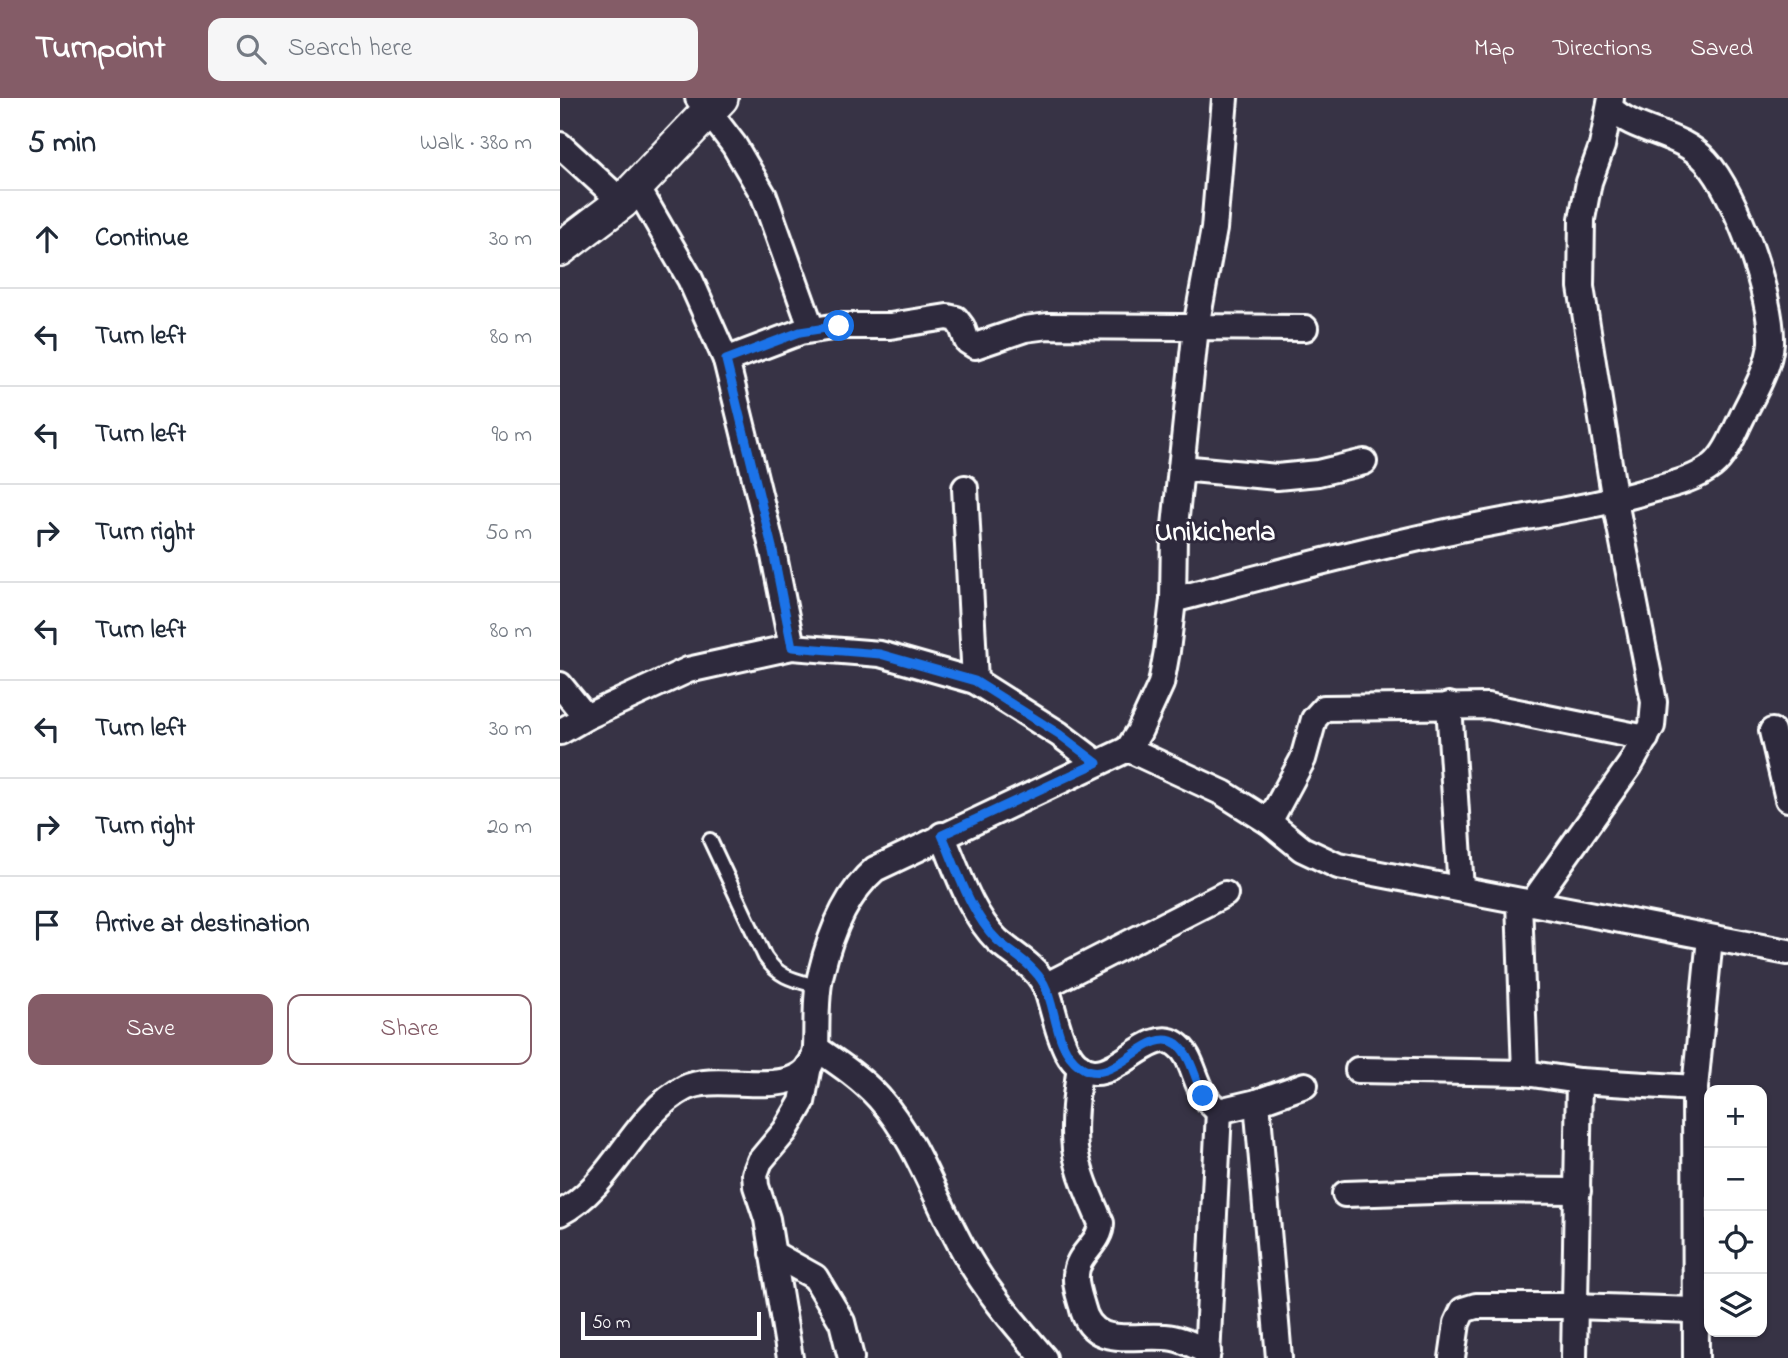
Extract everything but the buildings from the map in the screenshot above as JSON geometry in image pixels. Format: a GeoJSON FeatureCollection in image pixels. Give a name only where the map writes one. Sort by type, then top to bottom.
{"type":"FeatureCollection","features":[{"type":"Feature","properties":{"kind":"street"},"geometry":{"type":"LineString","coordinates":[[790,1358],[767,1219],[755,1174],[760,1161],[785,1130],[802,1102],[813,1057],[820,975],[849,898],[875,869],[1128,749],[1139,732],[1161,684],[1173,600],[1174,536],[1196,327],[1214,229],[1225,98]]}},
{"type":"Feature","properties":{"kind":"street"},"geometry":{"type":"LineString","coordinates":[[560,249],[630,195],[709,103],[764,196],[812,330]]}},
{"type":"Feature","properties":{"kind":"street"},"geometry":{"type":"LineString","coordinates":[[1173,600],[1453,530],[1615,501],[1670,485],[1714,465],[1729,444],[1765,369],[1771,345],[1770,314],[1759,274],[1729,195],[1706,160],[1684,143],[1650,128],[1622,120],[1610,103]]}},
{"type":"Feature","properties":{"kind":"street"},"geometry":{"type":"LineString","coordinates":[[1525,1073],[1525,902],[1630,765],[1652,726],[1654,702],[1615,501],[1581,287],[1582,219],[1589,182],[1602,146],[1610,103]]}},
{"type":"Feature","properties":{"kind":"street"},"geometry":{"type":"LineString","coordinates":[[560,145],[630,195],[690,279],[726,360],[773,551],[792,647]]}},
{"type":"Feature","properties":{"kind":"street"},"geometry":{"type":"LineString","coordinates":[[726,360],[812,330],[839,326],[890,326],[947,317],[956,319],[967,341],[975,346],[1025,329],[1048,326],[1305,328]]}},
{"type":"Feature","properties":{"kind":"street"},"geometry":{"type":"LineString","coordinates":[[1181,468],[1278,477],[1318,473],[1364,462]]}},
{"type":"Feature","properties":{"kind":"street"},"geometry":{"type":"LineString","coordinates":[[965,488],[975,681]]}},
{"type":"Feature","properties":{"kind":"street"},"geometry":{"type":"LineString","coordinates":[[560,732],[586,717],[688,670],[792,647],[880,654],[975,681],[1059,734],[1097,763]]}},
{"type":"Feature","properties":{"kind":"street"},"geometry":{"type":"LineString","coordinates":[[560,685],[586,717]]}},
{"type":"Feature","properties":{"kind":"street"},"geometry":{"type":"LineString","coordinates":[[1449,705],[1461,889]]}},
{"type":"Feature","properties":{"kind":"street"},"geometry":{"type":"LineString","coordinates":[[1269,822],[1303,759],[1314,719],[1324,708],[1488,706],[1646,738]]}},
{"type":"Feature","properties":{"kind":"street"},"geometry":{"type":"LineString","coordinates":[[1772,731],[1788,799]]}},
{"type":"Feature","properties":{"kind":"street"},"geometry":{"type":"LineString","coordinates":[[1128,749],[1223,793],[1269,822],[1303,849],[1338,866],[1788,952]]}},
{"type":"Feature","properties":{"kind":"street"},"geometry":{"type":"LineString","coordinates":[[942,835],[976,909],[996,938],[1037,974],[1045,986],[1062,1042],[1080,1066],[1093,1072],[1106,1070],[1153,1043],[1166,1039],[1177,1044],[1186,1054],[1203,1096],[1219,1111],[1208,1355],[1185,1341],[1172,1338],[1106,1336],[1088,1326],[1075,1272],[1079,1261],[1101,1230],[1101,1223],[1075,1149],[1076,1096],[1080,1066]]}},
{"type":"Feature","properties":{"kind":"street"},"geometry":{"type":"LineString","coordinates":[[1045,986],[1225,894]]}},
{"type":"Feature","properties":{"kind":"street"},"geometry":{"type":"LineString","coordinates":[[1696,1358],[1695,1087],[1710,938]]}},
{"type":"Feature","properties":{"kind":"street"},"geometry":{"type":"LineString","coordinates":[[560,1213],[600,1181],[663,1103],[686,1087],[706,1082],[788,1082],[800,1075],[813,1057]]}},
{"type":"Feature","properties":{"kind":"street"},"geometry":{"type":"LineString","coordinates":[[813,1057],[862,1081],[893,1116],[907,1135],[962,1249],[988,1291],[1044,1358]]}},
{"type":"Feature","properties":{"kind":"street"},"geometry":{"type":"LineString","coordinates":[[1358,1070],[1525,1073],[1579,1081],[1695,1087]]}},
{"type":"Feature","properties":{"kind":"street"},"geometry":{"type":"LineString","coordinates":[[1573,1358],[1579,1081]]}},
{"type":"Feature","properties":{"kind":"street"},"geometry":{"type":"LineString","coordinates":[[1219,1111],[1305,1086]]}},
{"type":"Feature","properties":{"kind":"street"},"geometry":{"type":"LineString","coordinates":[[1257,1102],[1279,1358]]}},
{"type":"Feature","properties":{"kind":"street"},"geometry":{"type":"LineString","coordinates":[[1345,1194],[1463,1190],[1578,1191]]}},
{"type":"Feature","properties":{"kind":"street"},"geometry":{"type":"LineString","coordinates":[[772,1253],[815,1277],[842,1322],[851,1358]]}},
{"type":"Feature","properties":{"kind":"street"},"geometry":{"type":"LineString","coordinates":[[1452,1358],[1457,1323],[1463,1310],[1476,1306],[1694,1310]]}},
{"type":"Feature","properties":{"kind":"lane"},"geometry":{"type":"LineString","coordinates":[[710,841],[765,957],[774,970],[785,978],[820,987]]}},
{"type":"Feature","properties":{"kind":"district","name":"Unikicherla"},"geometry":{"type":"Point","coordinates":[1215,530]}},
{"type":"Feature","properties":{"kind":"route"},"geometry":{"type":"LineString","coordinates":[[839,326],[800,332],[726,360],[773,551],[792,647],[880,654],[975,681],[1059,734],[1097,763],[942,835],[976,909],[996,938],[1024,961],[1045,986],[1062,1042],[1071,1057],[1080,1066],[1093,1072],[1106,1070],[1153,1043],[1166,1039],[1177,1044],[1186,1054],[1203,1096]]}}]}
